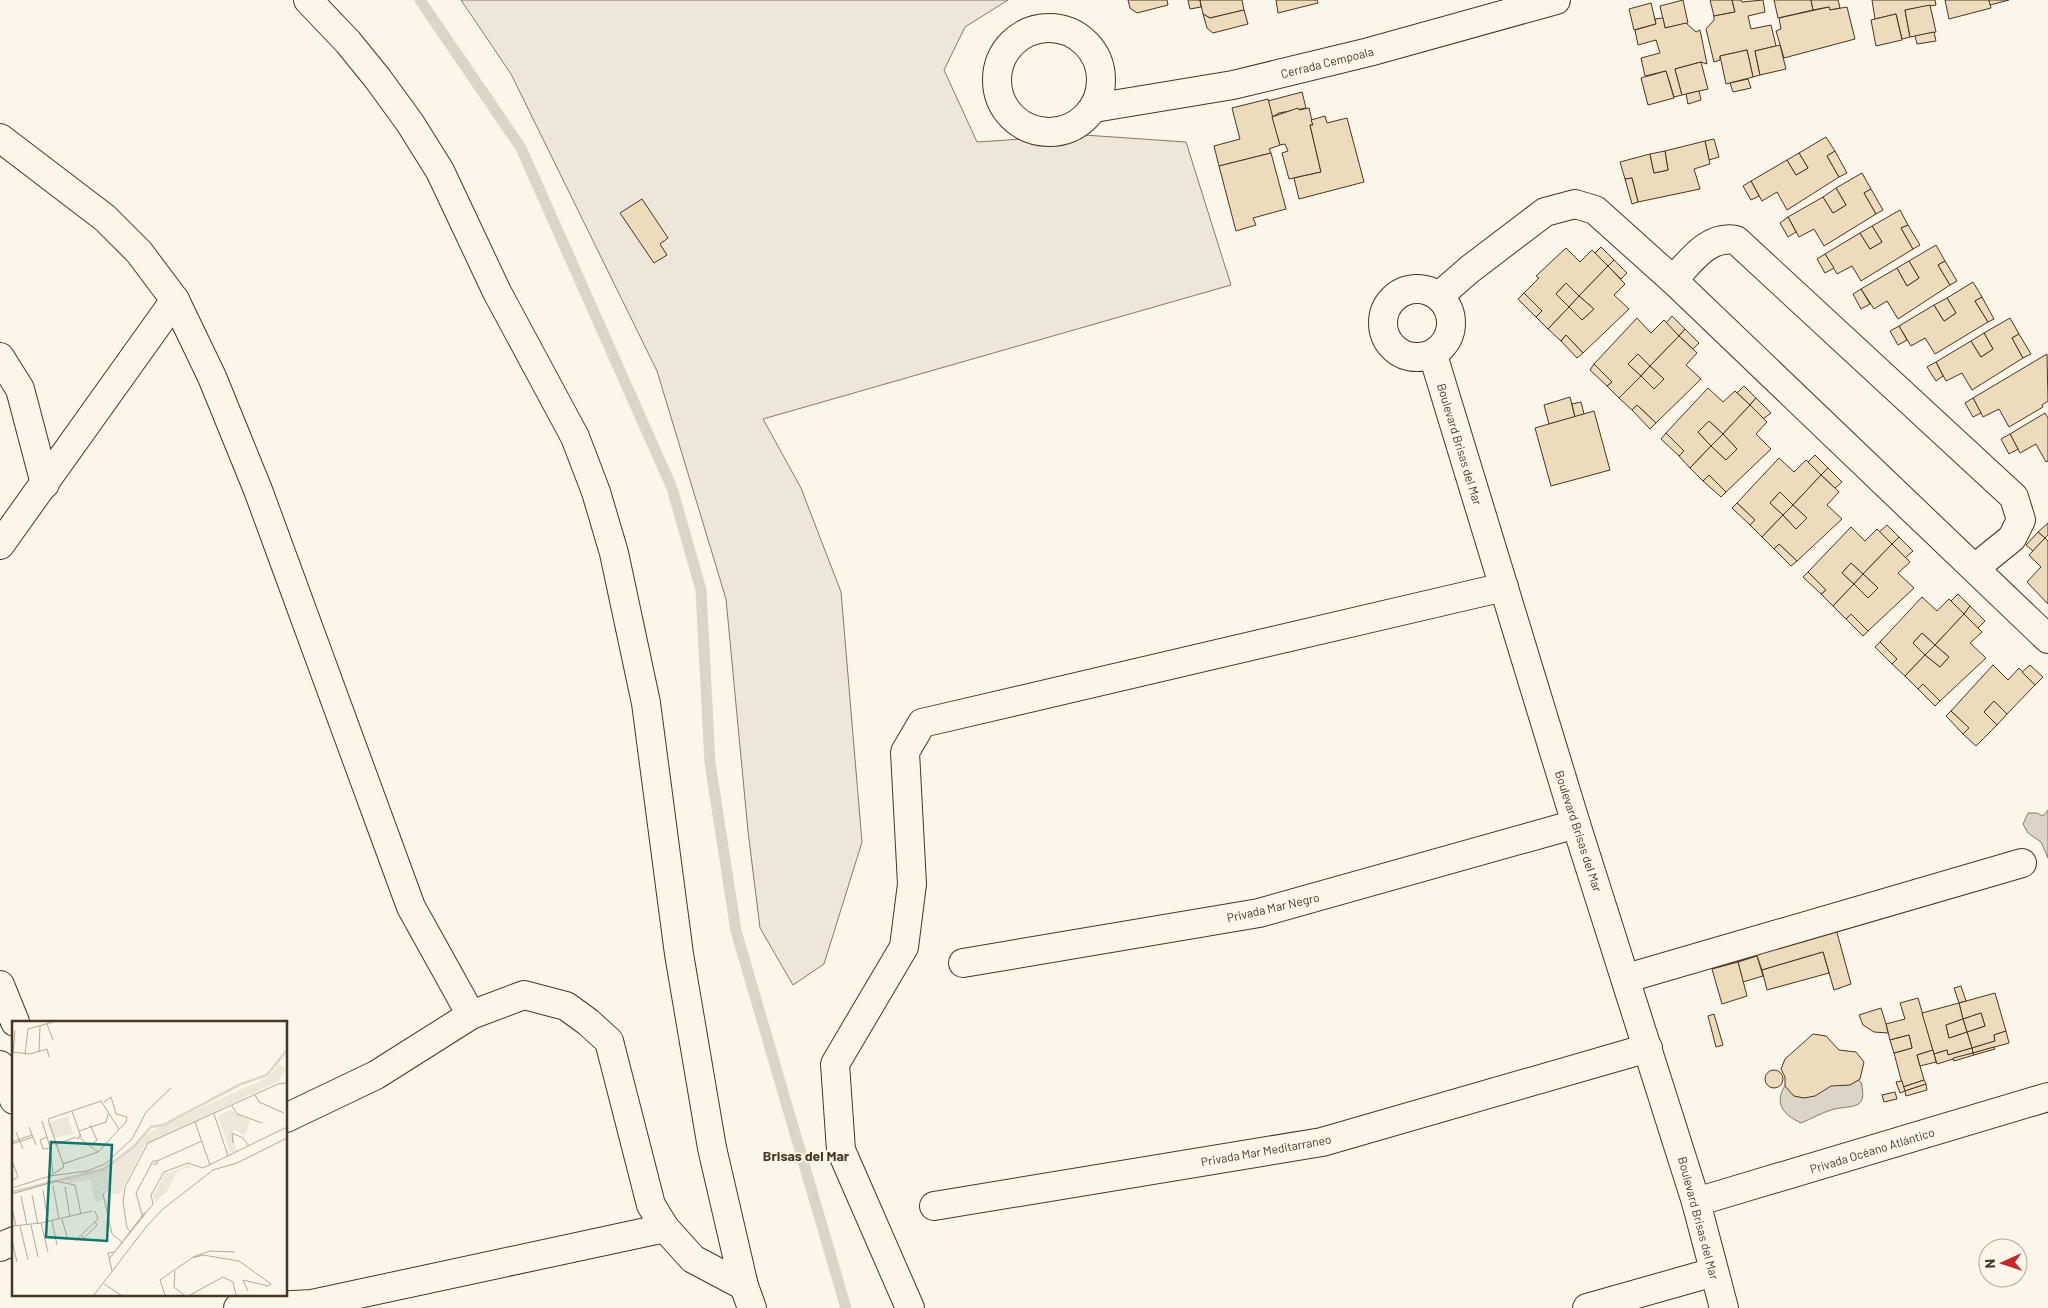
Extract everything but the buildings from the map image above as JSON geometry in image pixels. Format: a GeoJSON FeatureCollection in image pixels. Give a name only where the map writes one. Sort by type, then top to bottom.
{"type":"FeatureCollection","features":[{"type":"Feature","properties":{"kind":"street"},"geometry":{"type":"LineString","coordinates":[[308,0],[348,42],[378,79],[410,123],[440,171],[498,292],[575,437],[596,492],[614,553],[646,703],[679,954],[712,1148],[748,1297]]}},
{"type":"Feature","properties":{"kind":"street","name":"Cerrada Cempoala"},"geometry":{"type":"LineString","coordinates":[[1094,108],[1234,85],[1369,52],[1556,0]]}},
{"type":"Feature","properties":{"kind":"street"},"geometry":{"type":"LineString","coordinates":[[0,138],[105,218],[138,252],[175,300],[215,386],[258,490],[411,907],[471,1015]]}},
{"type":"Feature","properties":{"kind":"street"},"geometry":{"type":"LineString","coordinates":[[1438,296],[1545,212],[1575,204],[1596,210],[1673,280],[2048,639]]}},
{"type":"Feature","properties":{"kind":"street"},"geometry":{"type":"LineString","coordinates":[[1673,280],[1707,245],[1718,240],[1736,240],[2014,497],[2021,520],[2012,538],[1975,568]]}},
{"type":"Feature","properties":{"kind":"street"},"geometry":{"type":"LineString","coordinates":[[1425,289],[1438,296],[1449,309],[1452,326],[1446,343],[1433,355],[1419,358],[1404,356],[1392,348],[1385,335],[1383,321],[1387,307],[1397,296],[1410,290],[1425,289]]}},
{"type":"Feature","properties":{"kind":"street"},"geometry":{"type":"LineString","coordinates":[[0,545],[175,300]]}},
{"type":"Feature","properties":{"kind":"street","name":"Boulevard Brisas del Mar"},"geometry":{"type":"LineString","coordinates":[[1433,355],[1576,824],[1627,978],[1696,1202],[1724,1308]]}},
{"type":"Feature","properties":{"kind":"street"},"geometry":{"type":"LineString","coordinates":[[0,357],[20,389],[45,484]]}},
{"type":"Feature","properties":{"kind":"street"},"geometry":{"type":"LineString","coordinates":[[910,1308],[841,1150],[835,1064],[904,947],[912,884],[905,752],[922,723],[1504,587]]}},
{"type":"Feature","properties":{"kind":"street","name":"Privada Mar Negro"},"geometry":{"type":"LineString","coordinates":[[963,964],[1259,913],[1576,824]]}},
{"type":"Feature","properties":{"kind":"street"},"geometry":{"type":"LineString","coordinates":[[1627,978],[2022,863]]}},
{"type":"Feature","properties":{"kind":"street"},"geometry":{"type":"LineString","coordinates":[[0,985],[15,1021]]}},
{"type":"Feature","properties":{"kind":"street"},"geometry":{"type":"LineString","coordinates":[[288,1117],[376,1076],[471,1015],[524,995],[566,1006],[609,1041],[652,1205],[665,1228],[693,1259],[748,1297]]}},
{"type":"Feature","properties":{"kind":"street","name":"Privada Mar Meditarraneo"},"geometry":{"type":"LineString","coordinates":[[934,1206],[1322,1142],[1648,1048]]}},
{"type":"Feature","properties":{"kind":"street"},"geometry":{"type":"LineString","coordinates":[[0,1065],[12,1095]]}},
{"type":"Feature","properties":{"kind":"street","name":"Privada Océano Atlántico"},"geometry":{"type":"LineString","coordinates":[[1696,1202],[2048,1097]]}},
{"type":"Feature","properties":{"kind":"street"},"geometry":{"type":"LineString","coordinates":[[238,1308],[312,1304],[665,1228]]}},
{"type":"Feature","properties":{"kind":"street"},"geometry":{"type":"LineString","coordinates":[[0,1247],[12,1242]]}},
{"type":"Feature","properties":{"kind":"street"},"geometry":{"type":"LineString","coordinates":[[1587,1308],[1714,1272]]}},
{"type":"Feature","properties":{"kind":"shaded area"},"geometry":{"type":"Polygon","coordinates":[[[461,0],[1008,0],[965,27],[944,70],[977,142],[1084,135],[1186,142],[1231,285],[763,419],[801,488],[841,592],[862,842],[824,964],[793,985],[760,928],[748,831],[726,599],[657,371],[511,74],[461,0]]]}},
{"type":"Feature","properties":{"kind":"shaded area"},"geometry":{"type":"Polygon","coordinates":[[[2048,810],[2048,858],[2041,842],[2028,833],[2023,824],[2028,813],[2037,813],[2043,816],[2048,810]]]}},
{"type":"Feature","properties":{"kind":"shaded area"},"geometry":{"type":"Polygon","coordinates":[[[1796,1072],[1850,1075],[1861,1082],[1862,1099],[1860,1103],[1851,1107],[1831,1110],[1801,1123],[1791,1118],[1785,1112],[1780,1100],[1785,1086],[1796,1072]]]}},
{"type":"Feature","properties":{"kind":"waterway"},"geometry":{"type":"LineString","coordinates":[[420,0],[521,148],[672,488],[701,590],[710,763],[736,931],[846,1308]]}},
{"type":"Feature","properties":{"kind":"district","name":"Brisas del Mar"},"geometry":{"type":"Point","coordinates":[806,1155]}}]}
